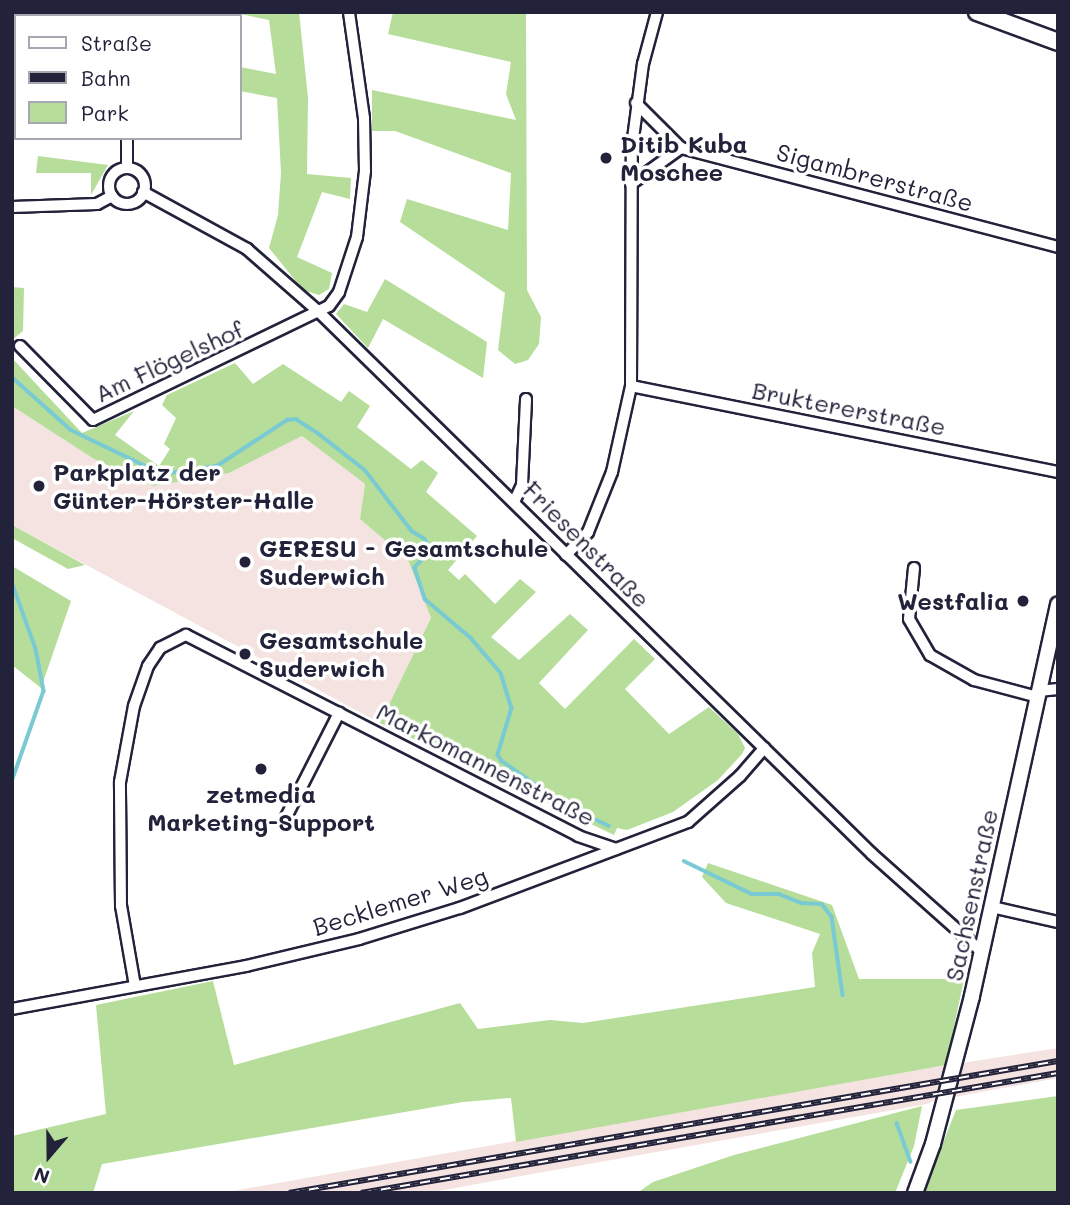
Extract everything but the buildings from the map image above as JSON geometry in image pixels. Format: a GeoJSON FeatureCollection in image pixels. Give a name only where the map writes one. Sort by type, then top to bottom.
{"type":"FeatureCollection","features":[{"type":"Feature","properties":{"kind":"main road"},"geometry":{"type":"LineString","coordinates":[[977,12],[1058,42]]}},
{"type":"Feature","properties":{"kind":"street"},"geometry":{"type":"LineString","coordinates":[[319,312],[339,292],[357,237],[363,202],[364,118],[349,12]]}},
{"type":"Feature","properties":{"kind":"street"},"geometry":{"type":"LineString","coordinates":[[566,555],[588,532],[612,472],[631,386],[631,184],[636,103],[657,12]]}},
{"type":"Feature","properties":{"kind":"street"},"geometry":{"type":"LineString","coordinates":[[631,184],[681,148],[636,103]]}},
{"type":"Feature","properties":{"kind":"street"},"geometry":{"type":"LineString","coordinates":[[127,140],[127,168]]}},
{"type":"Feature","properties":{"kind":"street","name":"Sigambrerstraße"},"geometry":{"type":"LineString","coordinates":[[681,148],[1058,247]]}},
{"type":"Feature","properties":{"kind":"street"},"geometry":{"type":"LineString","coordinates":[[112,196],[126,204],[143,192],[141,176],[127,168]]}},
{"type":"Feature","properties":{"kind":"street"},"geometry":{"type":"LineString","coordinates":[[112,196],[110,180],[127,168]]}},
{"type":"Feature","properties":{"kind":"street","name":"Friesenstraße"},"geometry":{"type":"LineString","coordinates":[[143,192],[247,249],[319,312],[515,500],[566,555],[764,748],[982,952]]}},
{"type":"Feature","properties":{"kind":"street"},"geometry":{"type":"LineString","coordinates":[[12,207],[97,204],[112,196]]}},
{"type":"Feature","properties":{"kind":"street","name":"Am Flögelshof"},"geometry":{"type":"LineString","coordinates":[[20,346],[93,420],[319,312]]}},
{"type":"Feature","properties":{"kind":"street","name":"Bruktererstraße"},"geometry":{"type":"LineString","coordinates":[[631,386],[1058,472]]}},
{"type":"Feature","properties":{"kind":"street"},"geometry":{"type":"LineString","coordinates":[[515,500],[522,485],[526,399]]}},
{"type":"Feature","properties":{"kind":"street"},"geometry":{"type":"LineString","coordinates":[[915,568],[909,619],[930,655],[974,680],[1039,694],[1058,689]]}},
{"type":"Feature","properties":{"kind":"street","name":"Sachsenstraße"},"geometry":{"type":"LineString","coordinates":[[915,1193],[933,1144],[982,952],[1058,604]]}},
{"type":"Feature","properties":{"kind":"street","name":"Markomannenstraße"},"geometry":{"type":"LineString","coordinates":[[135,986],[120,895],[120,782],[134,706],[148,666],[160,648],[186,635],[578,836],[617,849]]}},
{"type":"Feature","properties":{"kind":"street","name":"Markomannenstraße"},"geometry":{"type":"LineString","coordinates":[[286,817],[339,713]]}},
{"type":"Feature","properties":{"kind":"street","name":"Becklemer Weg"},"geometry":{"type":"LineString","coordinates":[[12,1009],[359,939],[460,908],[688,822],[740,776],[764,748]]}},
{"type":"Feature","properties":{"kind":"street"},"geometry":{"type":"LineString","coordinates":[[992,907],[1058,922]]}},
{"type":"Feature","properties":{"kind":"shaded area","name":"GERESU - Gesamtschule Suderwich"},"geometry":{"type":"Polygon","coordinates":[[[12,406],[94,459],[153,486],[229,473],[302,436],[365,484],[360,519],[408,560],[431,618],[380,723],[12,525],[12,406]]]}},
{"type":"Feature","properties":{"kind":"shaded area"},"geometry":{"type":"Polygon","coordinates":[[[1058,1048],[1058,1078],[954,1097],[962,1063],[1058,1048]]]}},
{"type":"Feature","properties":{"kind":"shaded area"},"geometry":{"type":"Polygon","coordinates":[[[946,1065],[937,1099],[927,1104],[427,1193],[221,1193],[946,1065]]]}},
{"type":"Feature","properties":{"kind":"green space"},"geometry":{"type":"Polygon","coordinates":[[[230,12],[299,12],[308,98],[307,174],[351,178],[350,199],[322,192],[297,257],[332,273],[329,289],[319,295],[303,290],[269,248],[278,215],[281,173],[277,98],[242,91],[242,67],[276,74],[269,20],[230,12]]]}},
{"type":"Feature","properties":{"kind":"green space"},"geometry":{"type":"Polygon","coordinates":[[[393,12],[526,12],[527,290],[541,317],[539,344],[528,360],[515,364],[498,350],[505,293],[400,222],[407,199],[508,230],[511,173],[395,131],[372,131],[372,90],[516,120],[506,94],[511,62],[388,34],[393,12]]]}},
{"type":"Feature","properties":{"kind":"green space"},"geometry":{"type":"Polygon","coordinates":[[[38,156],[108,165],[91,195],[91,173],[36,173],[38,156]]]}},
{"type":"Feature","properties":{"kind":"green space"},"geometry":{"type":"Polygon","coordinates":[[[385,279],[487,342],[483,378],[383,319],[368,348],[336,314],[344,304],[367,312],[385,279]]]}},
{"type":"Feature","properties":{"kind":"green space"},"geometry":{"type":"Polygon","coordinates":[[[12,287],[24,288],[23,331],[12,340],[12,287]]]}},
{"type":"Feature","properties":{"kind":"green space"},"geometry":{"type":"Polygon","coordinates":[[[12,358],[82,433],[134,411],[115,435],[159,466],[170,449],[164,444],[176,418],[162,405],[167,395],[235,363],[253,384],[283,364],[341,402],[349,391],[370,406],[357,427],[411,469],[422,460],[438,473],[426,492],[477,536],[448,570],[459,580],[465,574],[495,604],[520,579],[536,592],[491,637],[519,660],[570,614],[588,630],[539,683],[565,709],[634,639],[655,659],[625,689],[669,734],[709,707],[738,734],[745,748],[742,754],[718,780],[673,812],[627,830],[617,828],[614,835],[380,723],[431,618],[408,560],[360,519],[365,484],[302,436],[229,473],[153,486],[94,459],[12,406],[12,358]]]}},
{"type":"Feature","properties":{"kind":"green space"},"geometry":{"type":"Polygon","coordinates":[[[12,525],[85,565],[68,569],[12,538],[12,525]]]}},
{"type":"Feature","properties":{"kind":"green space"},"geometry":{"type":"Polygon","coordinates":[[[12,566],[71,601],[41,688],[12,665],[12,566]]]}},
{"type":"Feature","properties":{"kind":"green space"},"geometry":{"type":"Polygon","coordinates":[[[708,863],[832,905],[859,979],[964,979],[946,1065],[516,1142],[511,1098],[463,1102],[102,1164],[93,1193],[12,1193],[12,1136],[106,1114],[96,1005],[213,981],[234,1065],[460,1003],[478,1029],[550,1020],[583,1023],[815,987],[812,953],[820,934],[726,903],[702,877],[708,863]]]}},
{"type":"Feature","properties":{"kind":"green space"},"geometry":{"type":"Polygon","coordinates":[[[1058,1096],[1058,1193],[923,1193],[956,1110],[1058,1096]]]}},
{"type":"Feature","properties":{"kind":"green space"},"geometry":{"type":"Polygon","coordinates":[[[922,1106],[914,1146],[895,1193],[637,1193],[653,1182],[734,1155],[922,1106]]]}},
{"type":"Feature","properties":{"kind":"waterway"},"geometry":{"type":"LineString","coordinates":[[12,377],[71,430],[162,474],[217,466],[287,420],[296,419],[319,434],[365,470],[412,531],[425,539],[431,550],[415,568],[425,599],[471,638],[501,673],[512,708],[498,755],[502,761],[562,803],[609,826]]}},
{"type":"Feature","properties":{"kind":"waterway"},"geometry":{"type":"LineString","coordinates":[[12,582],[36,649],[44,691],[12,782]]}},
{"type":"Feature","properties":{"kind":"waterway"},"geometry":{"type":"LineString","coordinates":[[684,861],[752,894],[779,894],[801,903],[822,904],[832,917],[843,995]]}},
{"type":"Feature","properties":{"kind":"waterway"},"geometry":{"type":"LineString","coordinates":[[897,1123],[911,1162]]}},
{"type":"Feature","properties":{"kind":"railway"},"geometry":{"type":"LineString","coordinates":[[289,1193],[1058,1061]]}},
{"type":"Feature","properties":{"kind":"railway"},"geometry":{"type":"LineString","coordinates":[[361,1193],[1058,1073]]}},
{"type":"Feature","properties":{"kind":"place","name":"Ditib Kuba Moschee"},"geometry":{"type":"Point","coordinates":[606,158]}},
{"type":"Feature","properties":{"kind":"place","name":"Parkplatz der Günter-Hörster-Halle"},"geometry":{"type":"Point","coordinates":[39,486]}},
{"type":"Feature","properties":{"kind":"place","name":"GERESU - Gesamtschule Suderwich"},"geometry":{"type":"Point","coordinates":[245,562]}},
{"type":"Feature","properties":{"kind":"place","name":"Westfalia"},"geometry":{"type":"Point","coordinates":[1023,601]}},
{"type":"Feature","properties":{"kind":"place","name":"Gesamtschule Suderwich"},"geometry":{"type":"Point","coordinates":[245,654]}},
{"type":"Feature","properties":{"kind":"place","name":"zetmedia Marketing-Support"},"geometry":{"type":"Point","coordinates":[261,769]}}]}
